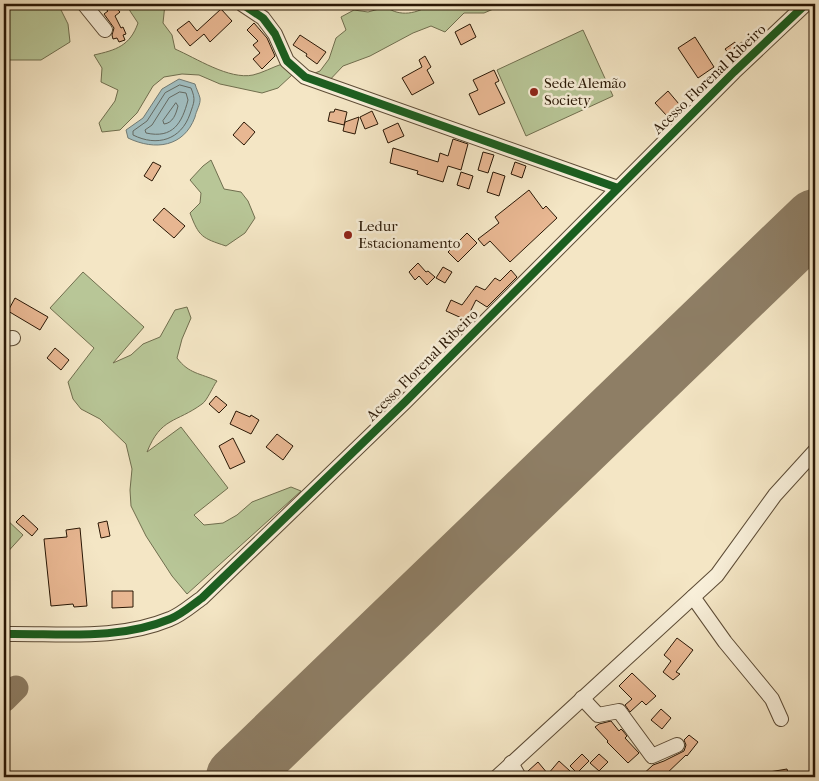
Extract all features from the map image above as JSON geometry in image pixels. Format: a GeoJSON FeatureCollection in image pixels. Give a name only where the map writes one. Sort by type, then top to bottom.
{"type":"FeatureCollection","features":[{"type":"Feature","properties":{"kind":"street"},"geometry":{"type":"LineString","coordinates":[[84,4],[105,30]]}},
{"type":"Feature","properties":{"kind":"street"},"geometry":{"type":"LineString","coordinates":[[242,4],[263,18],[276,34],[287,62],[305,77],[618,188]]}},
{"type":"Feature","properties":{"kind":"street","name":"Acesso Florenal Ribeiro"},"geometry":{"type":"LineString","coordinates":[[4,634],[113,634],[141,630],[172,618],[202,598],[405,402],[734,72],[806,4]]}},
{"type":"Feature","properties":{"kind":"street"},"geometry":{"type":"LineString","coordinates":[[497,777],[717,575],[775,495],[815,451]]}},
{"type":"Feature","properties":{"kind":"street"},"geometry":{"type":"LineString","coordinates":[[693,597],[725,642],[772,699],[781,719]]}},
{"type":"Feature","properties":{"kind":"street"},"geometry":{"type":"LineString","coordinates":[[582,698],[598,715],[619,711],[652,756],[677,745]]}},
{"type":"Feature","properties":{"kind":"street"},"geometry":{"type":"LineString","coordinates":[[511,764],[518,777]]}},
{"type":"Feature","properties":{"kind":"green space"},"geometry":{"type":"Polygon","coordinates":[[[4,4],[52,4],[59,6],[68,24],[70,42],[41,60],[4,60],[4,4]]]}},
{"type":"Feature","properties":{"kind":"green space"},"geometry":{"type":"Polygon","coordinates":[[[127,4],[165,4],[163,23],[172,35],[175,49],[213,67],[244,76],[253,75],[282,64],[292,68],[292,75],[278,88],[262,93],[220,84],[199,75],[182,74],[164,77],[153,86],[137,113],[120,130],[102,132],[99,123],[115,101],[118,90],[101,82],[102,68],[94,55],[121,46],[135,31],[138,23],[127,4]]]}},
{"type":"Feature","properties":{"kind":"green space"},"geometry":{"type":"Polygon","coordinates":[[[431,4],[505,4],[484,13],[464,13],[445,32],[431,26],[413,33],[370,56],[343,66],[325,85],[305,77],[320,71],[329,59],[336,38],[346,30],[341,17],[354,10],[368,12],[386,7],[397,12],[408,13],[420,10],[431,4]]]}},
{"type":"Feature","properties":{"kind":"green space"},"geometry":{"type":"Polygon","coordinates":[[[583,30],[613,96],[526,136],[497,70],[583,30]]]}},
{"type":"Feature","properties":{"kind":"green space"},"geometry":{"type":"Polygon","coordinates":[[[211,160],[224,189],[241,192],[248,201],[255,218],[245,233],[226,246],[202,236],[190,213],[200,203],[201,193],[190,180],[211,160]]]}},
{"type":"Feature","properties":{"kind":"green space"},"geometry":{"type":"Polygon","coordinates":[[[83,272],[144,327],[113,363],[131,355],[143,344],[160,337],[175,310],[187,307],[191,318],[182,339],[177,358],[190,370],[217,381],[202,404],[170,422],[158,432],[147,452],[181,427],[228,488],[194,515],[204,525],[223,523],[237,515],[252,502],[291,487],[301,491],[187,594],[172,576],[146,536],[131,506],[132,469],[126,444],[100,419],[81,409],[73,399],[68,382],[94,348],[50,308],[83,272]]]}},
{"type":"Feature","properties":{"kind":"green space"},"geometry":{"type":"Polygon","coordinates":[[[4,517],[23,535],[4,556],[4,517]]]}},
{"type":"Feature","properties":{"kind":"water"},"geometry":{"type":"Polygon","coordinates":[[[179,79],[195,84],[200,98],[195,117],[184,135],[168,144],[158,145],[138,142],[128,138],[126,130],[143,118],[162,89],[179,79]]]}},
{"type":"Feature","properties":{"kind":"building"},"geometry":{"type":"Polygon","coordinates":[[[100,4],[113,4],[120,12],[115,16],[126,34],[123,35],[125,40],[119,42],[117,38],[113,39],[114,28],[104,14],[108,11],[100,4]]]}},
{"type":"Feature","properties":{"kind":"building"},"geometry":{"type":"Polygon","coordinates":[[[221,9],[232,21],[210,42],[204,34],[190,46],[177,30],[189,21],[197,31],[221,9]]]}},
{"type":"Feature","properties":{"kind":"building"},"geometry":{"type":"Polygon","coordinates":[[[254,23],[267,38],[275,56],[262,69],[253,59],[260,53],[253,45],[258,41],[247,30],[254,23]]]}},
{"type":"Feature","properties":{"kind":"building"},"geometry":{"type":"Polygon","coordinates":[[[470,24],[476,37],[461,45],[455,32],[470,24]]]}},
{"type":"Feature","properties":{"kind":"building"},"geometry":{"type":"Polygon","coordinates":[[[300,35],[326,52],[317,64],[306,56],[307,54],[293,45],[300,35]]]}},
{"type":"Feature","properties":{"kind":"building"},"geometry":{"type":"Polygon","coordinates":[[[695,37],[714,67],[698,78],[678,48],[695,37]]]}},
{"type":"Feature","properties":{"kind":"building"},"geometry":{"type":"Polygon","coordinates":[[[735,42],[738,45],[742,42],[747,48],[734,60],[725,49],[735,42]]]}},
{"type":"Feature","properties":{"kind":"building"},"geometry":{"type":"Polygon","coordinates":[[[425,56],[431,67],[427,70],[434,83],[412,95],[402,78],[422,67],[419,60],[425,56]]]}},
{"type":"Feature","properties":{"kind":"building"},"geometry":{"type":"Polygon","coordinates":[[[494,70],[499,81],[495,83],[505,103],[479,115],[469,94],[478,90],[473,80],[494,70]]]}},
{"type":"Feature","properties":{"kind":"building"},"geometry":{"type":"Polygon","coordinates":[[[668,91],[679,104],[667,116],[655,103],[668,91]]]}},
{"type":"Feature","properties":{"kind":"building"},"geometry":{"type":"Polygon","coordinates":[[[335,109],[347,112],[344,125],[328,121],[330,112],[334,112],[335,109]]]}},
{"type":"Feature","properties":{"kind":"building"},"geometry":{"type":"Polygon","coordinates":[[[372,111],[378,124],[365,129],[360,117],[372,111]]]}},
{"type":"Feature","properties":{"kind":"building"},"geometry":{"type":"Polygon","coordinates":[[[359,117],[355,134],[343,131],[345,122],[359,117]]]}},
{"type":"Feature","properties":{"kind":"building"},"geometry":{"type":"Polygon","coordinates":[[[244,122],[255,132],[244,145],[233,135],[244,122]]]}},
{"type":"Feature","properties":{"kind":"building"},"geometry":{"type":"Polygon","coordinates":[[[398,123],[404,136],[388,143],[383,130],[398,123]]]}},
{"type":"Feature","properties":{"kind":"building"},"geometry":{"type":"Polygon","coordinates":[[[453,139],[468,144],[461,170],[448,166],[443,182],[417,174],[418,171],[390,163],[393,148],[438,162],[440,153],[448,156],[453,139]]]}},
{"type":"Feature","properties":{"kind":"building"},"geometry":{"type":"Polygon","coordinates":[[[483,152],[494,155],[488,173],[478,170],[483,152]]]}},
{"type":"Feature","properties":{"kind":"building"},"geometry":{"type":"Polygon","coordinates":[[[153,162],[161,166],[152,181],[144,176],[153,162]]]}},
{"type":"Feature","properties":{"kind":"building"},"geometry":{"type":"Polygon","coordinates":[[[515,162],[526,166],[522,178],[511,174],[515,162]]]}},
{"type":"Feature","properties":{"kind":"building"},"geometry":{"type":"Polygon","coordinates":[[[461,172],[473,176],[469,189],[457,185],[461,172]]]}},
{"type":"Feature","properties":{"kind":"building"},"geometry":{"type":"Polygon","coordinates":[[[493,172],[505,176],[499,196],[487,192],[493,172]]]}},
{"type":"Feature","properties":{"kind":"building"},"geometry":{"type":"Polygon","coordinates":[[[529,190],[543,209],[546,206],[557,218],[510,262],[490,241],[484,246],[478,239],[499,223],[495,217],[529,190]]]}},
{"type":"Feature","properties":{"kind":"building"},"geometry":{"type":"Polygon","coordinates":[[[164,208],[185,226],[174,238],[153,220],[164,208]]]}},
{"type":"Feature","properties":{"kind":"building"},"geometry":{"type":"Polygon","coordinates":[[[467,233],[477,243],[458,262],[448,252],[467,233]]]}},
{"type":"Feature","properties":{"kind":"building"},"geometry":{"type":"Polygon","coordinates":[[[418,263],[426,272],[428,271],[435,277],[427,285],[419,276],[415,280],[409,272],[418,263]]]}},
{"type":"Feature","properties":{"kind":"building"},"geometry":{"type":"Polygon","coordinates":[[[443,267],[452,272],[445,283],[436,278],[443,267]]]}},
{"type":"Feature","properties":{"kind":"building"},"geometry":{"type":"Polygon","coordinates":[[[511,270],[517,277],[487,307],[476,300],[466,320],[446,311],[451,300],[462,305],[476,286],[485,290],[495,278],[500,281],[511,270]]]}},
{"type":"Feature","properties":{"kind":"building"},"geometry":{"type":"Polygon","coordinates":[[[15,298],[48,317],[40,330],[8,311],[15,298]]]}},
{"type":"Feature","properties":{"kind":"building"},"geometry":{"type":"Polygon","coordinates":[[[55,348],[69,360],[61,370],[47,358],[55,348]]]}},
{"type":"Feature","properties":{"kind":"building"},"geometry":{"type":"Polygon","coordinates":[[[216,396],[227,405],[219,413],[209,404],[216,396]]]}},
{"type":"Feature","properties":{"kind":"building"},"geometry":{"type":"Polygon","coordinates":[[[236,411],[250,417],[251,415],[259,420],[251,434],[230,424],[236,411]]]}},
{"type":"Feature","properties":{"kind":"building"},"geometry":{"type":"Polygon","coordinates":[[[277,434],[293,446],[283,460],[266,447],[277,434]]]}},
{"type":"Feature","properties":{"kind":"building"},"geometry":{"type":"Polygon","coordinates":[[[233,438],[245,462],[230,469],[219,446],[233,438]]]}},
{"type":"Feature","properties":{"kind":"building"},"geometry":{"type":"Polygon","coordinates":[[[23,515],[38,529],[32,536],[16,522],[23,515]]]}},
{"type":"Feature","properties":{"kind":"building"},"geometry":{"type":"Polygon","coordinates":[[[107,521],[110,536],[101,538],[98,523],[107,521]]]}},
{"type":"Feature","properties":{"kind":"building"},"geometry":{"type":"Polygon","coordinates":[[[80,528],[87,606],[74,607],[73,604],[51,606],[44,539],[67,537],[66,530],[80,528]]]}},
{"type":"Feature","properties":{"kind":"building"},"geometry":{"type":"Polygon","coordinates":[[[112,591],[133,591],[133,607],[112,608],[112,591]]]}},
{"type":"Feature","properties":{"kind":"building"},"geometry":{"type":"Polygon","coordinates":[[[677,638],[693,650],[676,672],[680,674],[673,680],[663,672],[671,661],[664,655],[677,638]]]}},
{"type":"Feature","properties":{"kind":"building"},"geometry":{"type":"Polygon","coordinates":[[[632,673],[656,696],[646,705],[642,701],[630,712],[625,705],[632,699],[619,686],[632,673]]]}},
{"type":"Feature","properties":{"kind":"building"},"geometry":{"type":"Polygon","coordinates":[[[661,709],[671,718],[662,729],[651,720],[661,709]]]}},
{"type":"Feature","properties":{"kind":"building"},"geometry":{"type":"Polygon","coordinates":[[[611,721],[619,731],[621,729],[623,731],[627,736],[625,738],[639,753],[628,763],[595,727],[611,721]]]}},
{"type":"Feature","properties":{"kind":"building"},"geometry":{"type":"Polygon","coordinates":[[[689,735],[698,742],[687,756],[663,777],[640,777],[653,765],[684,751],[686,745],[684,740],[689,735]]]}},
{"type":"Feature","properties":{"kind":"building"},"geometry":{"type":"Polygon","coordinates":[[[582,754],[589,761],[577,773],[570,766],[582,754]]]}},
{"type":"Feature","properties":{"kind":"building"},"geometry":{"type":"Polygon","coordinates":[[[599,754],[608,762],[599,771],[590,763],[599,754]]]}},
{"type":"Feature","properties":{"kind":"building"},"geometry":{"type":"Polygon","coordinates":[[[559,761],[570,771],[564,777],[532,777],[527,772],[538,762],[548,774],[559,761]]]}},
{"type":"Feature","properties":{"kind":"building"},"geometry":{"type":"Polygon","coordinates":[[[787,769],[789,777],[764,777],[763,773],[787,769]]]}},
{"type":"Feature","properties":{"kind":"taxiway"},"geometry":{"type":"LineString","coordinates":[[4,700],[16,688]]}},
{"type":"Feature","properties":{"kind":"runway"},"geometry":{"type":"LineString","coordinates":[[237,777],[815,220]]}},
{"type":"Feature","properties":{"kind":"cycle path"},"geometry":{"type":"LineString","coordinates":[[242,4],[263,18],[275,34],[287,61],[305,77],[618,188]]}},
{"type":"Feature","properties":{"kind":"cycle path"},"geometry":{"type":"LineString","coordinates":[[4,634],[88,634],[130,630],[150,626],[174,617],[202,598],[405,402],[734,72],[806,4]]}},
{"type":"Feature","properties":{"kind":"place","name":"Sede Alemão Society"},"geometry":{"type":"Point","coordinates":[534,92]}},
{"type":"Feature","properties":{"kind":"place","name":"Ledur Estacionamento"},"geometry":{"type":"Point","coordinates":[348,235]}}]}
